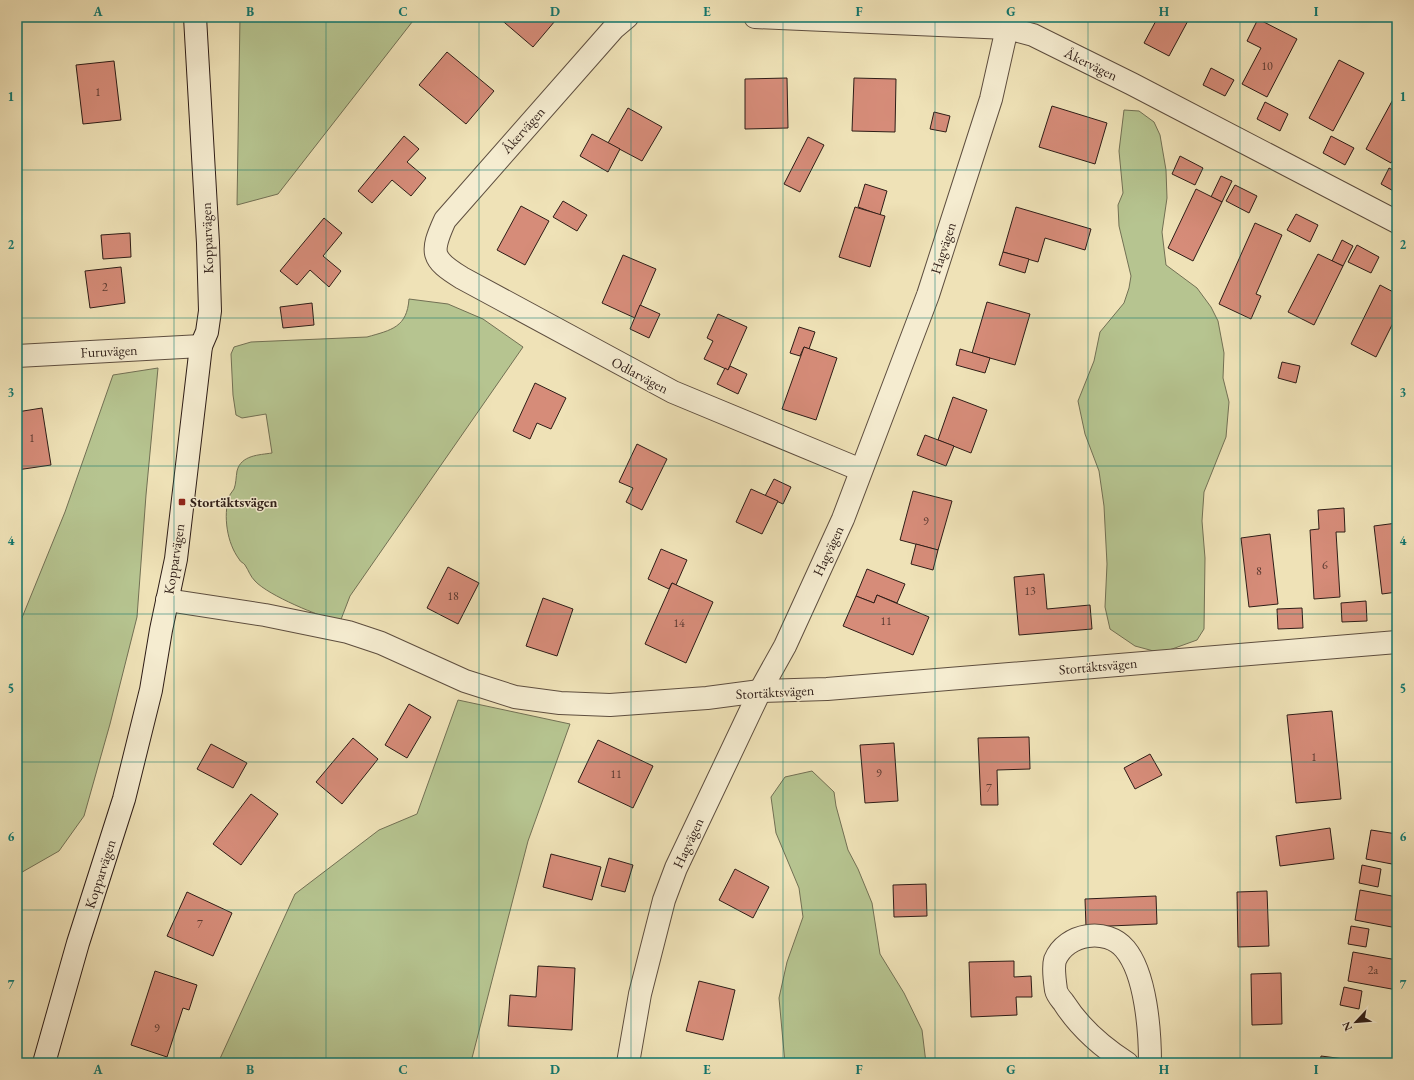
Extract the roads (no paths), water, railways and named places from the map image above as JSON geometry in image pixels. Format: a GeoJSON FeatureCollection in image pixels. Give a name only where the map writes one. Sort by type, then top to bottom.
{"type":"FeatureCollection","features":[{"type":"Feature","properties":{"kind":"street","name":"Kopparvägen"},"geometry":{"type":"LineString","coordinates":[[44,1063],[78,943],[124,799],[151,690],[176,559],[201,346],[207,332],[210,311],[208,243],[195,17]]}},
{"type":"Feature","properties":{"kind":"street","name":"Åkervägen"},"geometry":{"type":"LineString","coordinates":[[436,253],[436,239],[445,220],[614,28],[627,17]]}},
{"type":"Feature","properties":{"kind":"street","name":"Åkervägen"},"geometry":{"type":"LineString","coordinates":[[755,17],[1008,28],[1033,35],[1125,80],[1397,222]]}},
{"type":"Feature","properties":{"kind":"street","name":"Hagvägen"},"geometry":{"type":"LineString","coordinates":[[628,1063],[640,994],[664,900],[676,868],[760,691],[776,664],[837,533],[928,295],[991,99],[1008,28]]}},
{"type":"Feature","properties":{"kind":"street","name":"Odlarvägen"},"geometry":{"type":"LineString","coordinates":[[436,253],[444,267],[462,278],[673,392],[860,470]]}},
{"type":"Feature","properties":{"kind":"street","name":"Furuvägen"},"geometry":{"type":"LineString","coordinates":[[17,356],[201,346]]}},
{"type":"Feature","properties":{"kind":"street","name":"Stortäktsvägen"},"geometry":{"type":"LineString","coordinates":[[167,600],[265,615],[348,632],[381,643],[482,688],[515,696],[560,703],[610,705],[707,698],[760,691],[827,689],[1397,642]]}},
{"type":"Feature","properties":{"kind":"street"},"geometry":{"type":"LineString","coordinates":[[1127,1063],[1106,1050],[1074,1020],[1056,992],[1055,961],[1066,944],[1091,934],[1110,936],[1125,949],[1139,973],[1150,1035],[1150,1063]]}},
{"type":"Feature","properties":{"kind":"place","name":"Stortäktsvägen"},"geometry":{"type":"Point","coordinates":[182,502]}}]}
